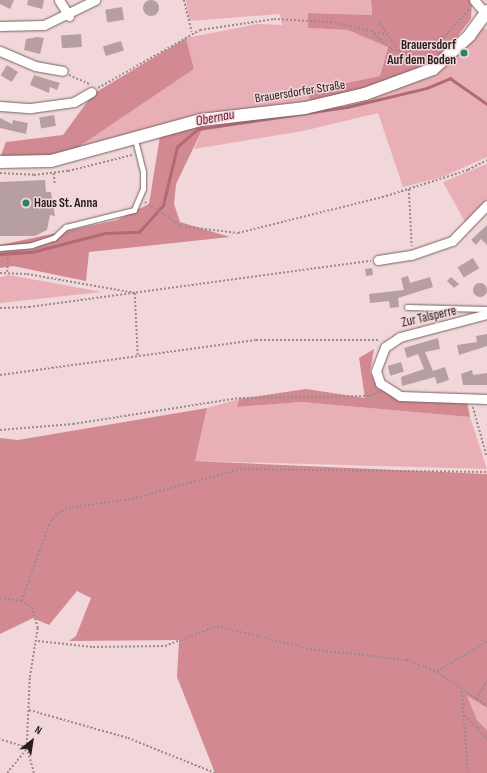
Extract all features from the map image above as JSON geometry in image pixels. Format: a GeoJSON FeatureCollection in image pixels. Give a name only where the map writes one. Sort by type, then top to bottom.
{"type":"FeatureCollection","features":[{"type":"Feature","properties":{"kind":"street"},"geometry":{"type":"LineString","coordinates":[[59,0],[69,16]]}},
{"type":"Feature","properties":{"kind":"street"},"geometry":{"type":"LineString","coordinates":[[0,26],[44,25],[69,16],[95,0]]}},
{"type":"Feature","properties":{"kind":"street"},"geometry":{"type":"LineString","coordinates":[[475,1],[486,13]]}},
{"type":"Feature","properties":{"kind":"street","name":"Brauersdorfer Straße"},"geometry":{"type":"LineString","coordinates":[[0,162],[51,161],[202,120],[335,103],[424,74],[456,50],[486,13]]}},
{"type":"Feature","properties":{"kind":"street"},"geometry":{"type":"LineString","coordinates":[[0,51],[35,66],[63,71]]}},
{"type":"Feature","properties":{"kind":"street"},"geometry":{"type":"LineString","coordinates":[[0,106],[30,108],[66,103],[95,90]]}},
{"type":"Feature","properties":{"kind":"street"},"geometry":{"type":"LineString","coordinates":[[378,260],[413,254],[452,241],[487,205]]}},
{"type":"Feature","properties":{"kind":"street","name":"Zur Talsperre"},"geometry":{"type":"LineString","coordinates":[[384,387],[378,378],[377,364],[390,342],[418,331],[472,321],[487,314]]}},
{"type":"Feature","properties":{"kind":"street"},"geometry":{"type":"LineString","coordinates":[[384,387],[408,398],[487,399]]}},
{"type":"Feature","properties":{"kind":"lane"},"geometry":{"type":"LineString","coordinates":[[0,248],[32,245],[54,238],[66,227],[121,215],[134,210],[140,198],[143,172],[135,139]]}},
{"type":"Feature","properties":{"kind":"lane"},"geometry":{"type":"LineString","coordinates":[[407,307],[487,309]]}},
{"type":"Feature","properties":{"kind":"path"},"geometry":{"type":"LineString","coordinates":[[184,0],[192,32]]}},
{"type":"Feature","properties":{"kind":"path"},"geometry":{"type":"LineString","coordinates":[[374,33],[400,53],[411,52],[441,38],[475,1]]}},
{"type":"Feature","properties":{"kind":"path"},"geometry":{"type":"LineString","coordinates":[[63,71],[95,90],[192,32],[258,20],[293,19],[352,25],[374,33],[386,34]]}},
{"type":"Feature","properties":{"kind":"path"},"geometry":{"type":"LineString","coordinates":[[380,23],[400,53]]}},
{"type":"Feature","properties":{"kind":"path"},"geometry":{"type":"LineString","coordinates":[[0,173],[54,173],[138,154]]}},
{"type":"Feature","properties":{"kind":"path"},"geometry":{"type":"LineString","coordinates":[[140,198],[162,216],[181,226],[238,233],[409,188],[487,160]]}},
{"type":"Feature","properties":{"kind":"path"},"geometry":{"type":"LineString","coordinates":[[54,173],[54,185]]}},
{"type":"Feature","properties":{"kind":"path"},"geometry":{"type":"LineString","coordinates":[[409,188],[413,254]]}},
{"type":"Feature","properties":{"kind":"path"},"geometry":{"type":"LineString","coordinates":[[7,272],[8,260]]}},
{"type":"Feature","properties":{"kind":"path"},"geometry":{"type":"LineString","coordinates":[[0,308],[135,293],[378,260]]}},
{"type":"Feature","properties":{"kind":"path"},"geometry":{"type":"LineString","coordinates":[[0,273],[7,272],[135,293]]}},
{"type":"Feature","properties":{"kind":"path"},"geometry":{"type":"LineString","coordinates":[[135,293],[138,356]]}},
{"type":"Feature","properties":{"kind":"path"},"geometry":{"type":"LineString","coordinates":[[0,375],[256,340],[320,338],[390,342]]}},
{"type":"Feature","properties":{"kind":"path"},"geometry":{"type":"LineString","coordinates":[[0,430],[73,424],[192,404],[277,395],[370,396],[384,387]]}},
{"type":"Feature","properties":{"kind":"path"},"geometry":{"type":"LineString","coordinates":[[475,413],[487,457]]}},
{"type":"Feature","properties":{"kind":"path"},"geometry":{"type":"LineString","coordinates":[[21,601],[50,522],[58,513],[72,507],[132,500],[240,469],[487,472]]}},
{"type":"Feature","properties":{"kind":"path"},"geometry":{"type":"LineString","coordinates":[[0,598],[21,601],[36,613],[38,641],[29,710],[27,748],[34,773]]}},
{"type":"Feature","properties":{"kind":"path"},"geometry":{"type":"LineString","coordinates":[[38,641],[93,647],[165,646],[217,626],[310,649],[407,660],[437,672],[462,691],[487,706]]}},
{"type":"Feature","properties":{"kind":"path"},"geometry":{"type":"LineString","coordinates":[[437,672],[487,642]]}},
{"type":"Feature","properties":{"kind":"path"},"geometry":{"type":"LineString","coordinates":[[476,699],[487,681]]}},
{"type":"Feature","properties":{"kind":"path"},"geometry":{"type":"LineString","coordinates":[[462,691],[468,773]]}},
{"type":"Feature","properties":{"kind":"path"},"geometry":{"type":"LineString","coordinates":[[29,710],[128,738],[215,773]]}},
{"type":"Feature","properties":{"kind":"path"},"geometry":{"type":"LineString","coordinates":[[465,716],[487,739]]}},
{"type":"Feature","properties":{"kind":"path"},"geometry":{"type":"LineString","coordinates":[[0,740],[27,748]]}},
{"type":"Feature","properties":{"kind":"path"},"geometry":{"type":"LineString","coordinates":[[7,773],[27,748]]}},
{"type":"Feature","properties":{"kind":"shaded area"},"geometry":{"type":"Polygon","coordinates":[[[186,0],[371,0],[372,15],[308,13],[308,28],[348,30],[388,46],[380,76],[309,91],[311,103],[68,154],[194,69],[186,38],[257,24],[282,25],[280,14],[189,21],[186,0]]]}},
{"type":"Feature","properties":{"kind":"shaded area"},"geometry":{"type":"Polygon","coordinates":[[[371,0],[472,0],[471,19],[441,57],[422,69],[379,85],[311,103],[308,91],[380,76],[388,47],[348,30],[308,28],[308,13],[372,15],[371,0]]]}},
{"type":"Feature","properties":{"kind":"shaded area"},"geometry":{"type":"Polygon","coordinates":[[[483,27],[487,30],[487,157],[442,177],[403,187],[378,113],[303,131],[194,149],[205,124],[329,108],[427,78],[446,66],[483,27]]]}},
{"type":"Feature","properties":{"kind":"shaded area"},"geometry":{"type":"Polygon","coordinates":[[[186,38],[194,69],[68,154],[0,158],[6,142],[63,135],[93,94],[186,38]]]}},
{"type":"Feature","properties":{"kind":"shaded area"},"geometry":{"type":"Polygon","coordinates":[[[205,124],[176,184],[174,204],[180,222],[230,237],[89,252],[86,281],[13,266],[0,268],[0,245],[117,220],[149,204],[160,136],[205,124]]]}},
{"type":"Feature","properties":{"kind":"shaded area"},"geometry":{"type":"Polygon","coordinates":[[[487,164],[487,199],[466,224],[443,182],[487,164]]]}},
{"type":"Feature","properties":{"kind":"shaded area"},"geometry":{"type":"Polygon","coordinates":[[[9,275],[102,292],[0,303],[0,277],[9,275]]]}},
{"type":"Feature","properties":{"kind":"shaded area"},"geometry":{"type":"Polygon","coordinates":[[[374,349],[370,372],[377,388],[406,401],[467,402],[470,417],[301,402],[237,407],[239,399],[306,389],[365,398],[359,358],[374,349]]]}},
{"type":"Feature","properties":{"kind":"shaded area"},"geometry":{"type":"Polygon","coordinates":[[[239,399],[238,407],[301,402],[470,417],[487,469],[195,461],[207,408],[239,399]]]}},
{"type":"Feature","properties":{"kind":"shaded area"},"geometry":{"type":"Polygon","coordinates":[[[207,408],[195,461],[487,474],[487,708],[467,696],[477,720],[487,730],[487,773],[215,773],[177,677],[179,640],[69,641],[76,636],[91,598],[77,591],[49,625],[33,618],[0,634],[0,438],[18,440],[207,408]]]}},
{"type":"Feature","properties":{"kind":"shaded area"},"geometry":{"type":"Polygon","coordinates":[[[466,696],[487,708],[487,730],[477,720],[466,696]]]}},
{"type":"Feature","properties":{"kind":"building"},"geometry":{"type":"Polygon","coordinates":[[[0,0],[14,0],[10,9],[0,4],[0,0]]]}},
{"type":"Feature","properties":{"kind":"building"},"geometry":{"type":"Polygon","coordinates":[[[28,0],[44,0],[42,9],[27,5],[28,0]]]}},
{"type":"Feature","properties":{"kind":"building"},"geometry":{"type":"Polygon","coordinates":[[[151,0],[158,5],[159,8],[154,15],[151,16],[144,11],[143,8],[148,1],[151,0]]]}},
{"type":"Feature","properties":{"kind":"building"},"geometry":{"type":"Polygon","coordinates":[[[122,7],[124,20],[107,22],[105,10],[122,7]]]}},
{"type":"Feature","properties":{"kind":"building"},"geometry":{"type":"Polygon","coordinates":[[[81,34],[82,47],[62,48],[61,35],[81,34]]]}},
{"type":"Feature","properties":{"kind":"building"},"geometry":{"type":"Polygon","coordinates":[[[37,37],[44,38],[40,54],[24,50],[26,39],[37,37]]]}},
{"type":"Feature","properties":{"kind":"building"},"geometry":{"type":"Polygon","coordinates":[[[121,41],[124,51],[106,56],[103,47],[121,41]]]}},
{"type":"Feature","properties":{"kind":"building"},"geometry":{"type":"Polygon","coordinates":[[[7,65],[18,72],[12,82],[1,75],[7,65]]]}},
{"type":"Feature","properties":{"kind":"building"},"geometry":{"type":"Polygon","coordinates":[[[34,75],[60,83],[57,90],[50,87],[49,93],[30,85],[34,75]]]}},
{"type":"Feature","properties":{"kind":"building"},"geometry":{"type":"Polygon","coordinates":[[[54,115],[56,126],[41,128],[39,118],[54,115]]]}},
{"type":"Feature","properties":{"kind":"building"},"geometry":{"type":"Polygon","coordinates":[[[0,118],[12,124],[13,120],[28,123],[26,134],[0,128],[0,118]]]}},
{"type":"Feature","properties":{"kind":"building","name":"Haus St. Anna"},"geometry":{"type":"Polygon","coordinates":[[[45,180],[46,192],[51,192],[55,216],[50,215],[47,230],[35,236],[0,236],[0,182],[45,180]]]}},
{"type":"Feature","properties":{"kind":"building"},"geometry":{"type":"Polygon","coordinates":[[[487,225],[487,245],[481,239],[476,245],[471,240],[487,225]]]}},
{"type":"Feature","properties":{"kind":"building"},"geometry":{"type":"Polygon","coordinates":[[[473,258],[479,268],[464,278],[458,267],[473,258]]]}},
{"type":"Feature","properties":{"kind":"building"},"geometry":{"type":"Polygon","coordinates":[[[372,268],[373,275],[366,276],[365,269],[372,268]]]}},
{"type":"Feature","properties":{"kind":"building"},"geometry":{"type":"Polygon","coordinates":[[[408,276],[410,283],[430,277],[433,287],[398,298],[399,307],[390,308],[389,301],[370,303],[369,294],[404,290],[401,278],[408,276]]]}},
{"type":"Feature","properties":{"kind":"building"},"geometry":{"type":"Polygon","coordinates":[[[451,277],[459,284],[454,288],[447,281],[451,277]]]}},
{"type":"Feature","properties":{"kind":"building"},"geometry":{"type":"Polygon","coordinates":[[[480,283],[485,285],[487,290],[485,295],[480,297],[475,295],[473,290],[475,285],[480,283]]]}},
{"type":"Feature","properties":{"kind":"building"},"geometry":{"type":"Polygon","coordinates":[[[487,334],[487,346],[459,355],[457,345],[477,342],[476,336],[487,334]]]}},
{"type":"Feature","properties":{"kind":"building"},"geometry":{"type":"Polygon","coordinates":[[[438,338],[440,349],[425,352],[433,371],[445,367],[449,380],[437,384],[435,377],[402,386],[401,377],[424,369],[418,354],[407,358],[404,348],[438,338]]]}},
{"type":"Feature","properties":{"kind":"building"},"geometry":{"type":"Polygon","coordinates":[[[401,362],[404,372],[391,376],[388,366],[401,362]]]}},
{"type":"Feature","properties":{"kind":"building"},"geometry":{"type":"Polygon","coordinates":[[[472,370],[473,375],[487,373],[487,385],[463,385],[461,374],[472,370]]]}},
{"type":"Feature","properties":{"kind":"waterway","name":"Obernau"},"geometry":{"type":"LineString","coordinates":[[0,254],[32,252],[105,233],[139,232],[163,205],[177,147],[198,129],[347,107],[427,88],[450,78],[487,104]]}},
{"type":"Feature","properties":{"kind":"place","name":"Brauersdorf Auf dem Boden"},"geometry":{"type":"Point","coordinates":[464,53]}},
{"type":"Feature","properties":{"kind":"place","name":"Haus St. Anna"},"geometry":{"type":"Point","coordinates":[26,203]}}]}
